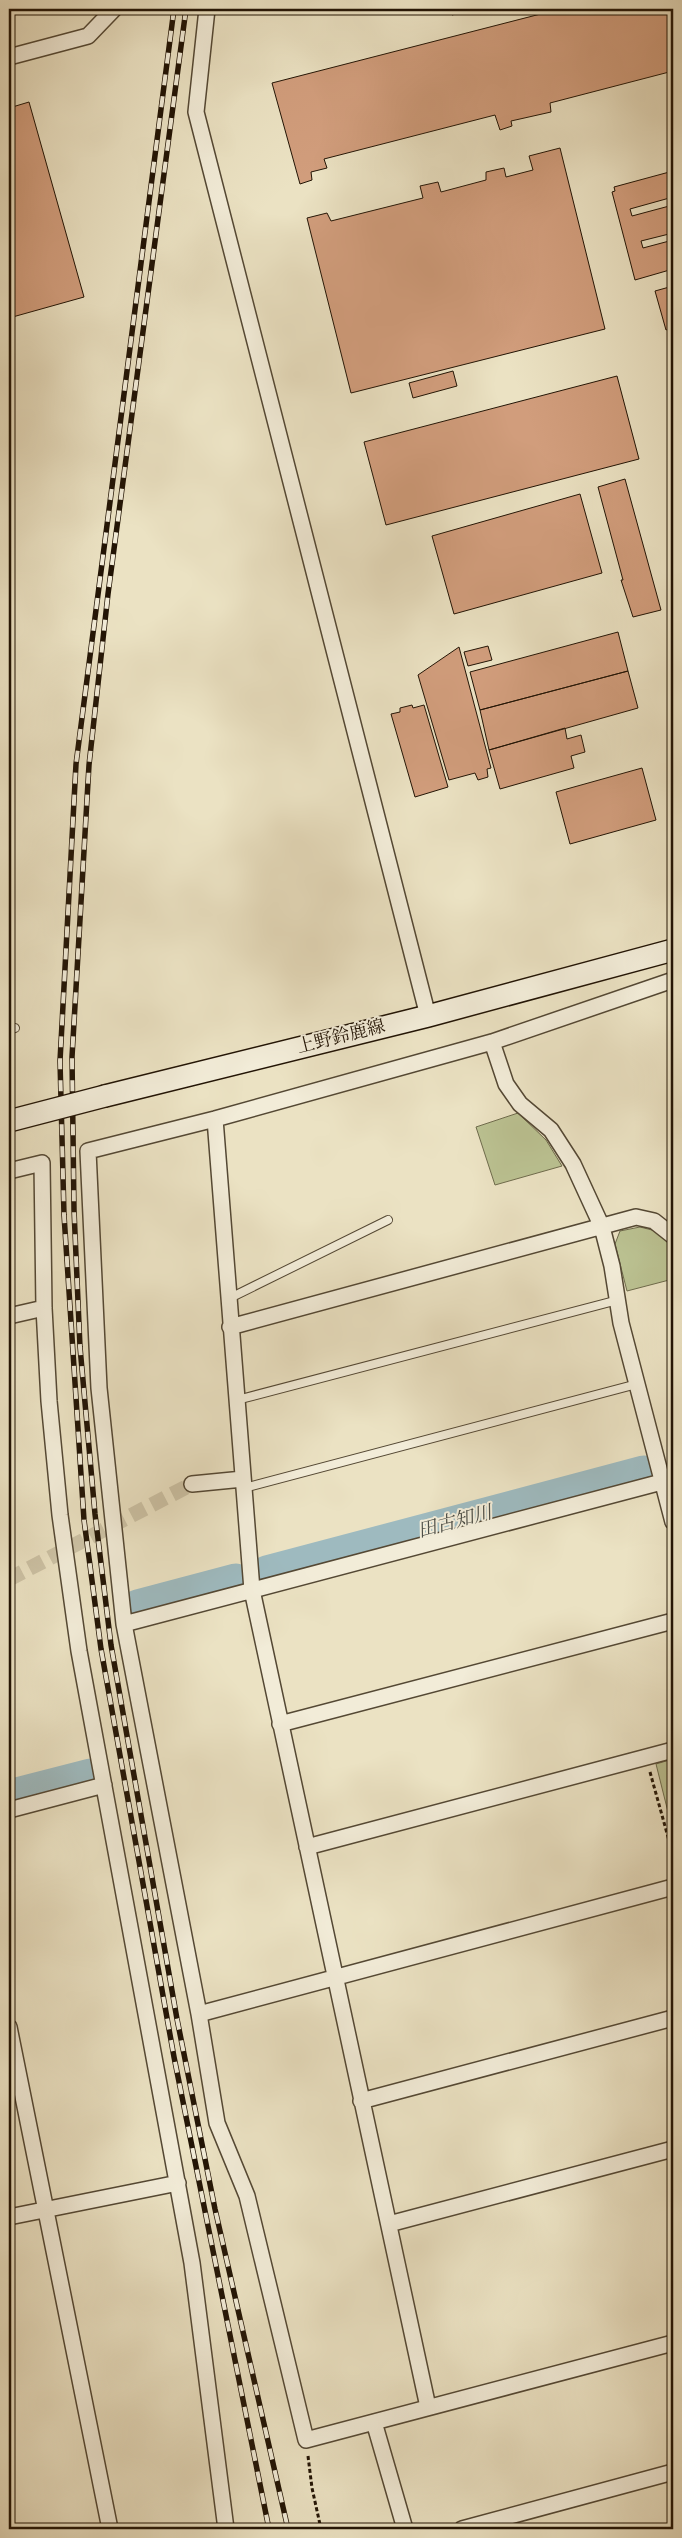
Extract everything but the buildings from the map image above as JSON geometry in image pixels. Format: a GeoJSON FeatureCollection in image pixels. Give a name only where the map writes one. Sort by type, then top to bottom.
{"type":"FeatureCollection","features":[{"type":"Feature","properties":{"kind":"main road","name":"上野鈴鹿線"},"geometry":{"type":"LineString","coordinates":[[9,1121],[428,1016],[673,950]]}},
{"type":"Feature","properties":{"kind":"street"},"geometry":{"type":"LineString","coordinates":[[9,57],[88,36],[114,9]]}},
{"type":"Feature","properties":{"kind":"street"},"geometry":{"type":"LineString","coordinates":[[207,9],[196,112],[428,1016]]}},
{"type":"Feature","properties":{"kind":"street"},"geometry":{"type":"LineString","coordinates":[[673,980],[492,1042],[215,1119],[88,1151],[99,1388],[124,1624],[199,2014],[217,2123],[247,2196],[306,2440],[673,2343]]}},
{"type":"Feature","properties":{"kind":"street"},"geometry":{"type":"LineString","coordinates":[[492,1042],[506,1084],[520,1104],[551,1130],[573,1164],[602,1228],[637,1384],[668,1480],[673,1522]]}},
{"type":"Feature","properties":{"kind":"street"},"geometry":{"type":"LineString","coordinates":[[215,1119],[252,1590],[428,2407]]}},
{"type":"Feature","properties":{"kind":"street"},"geometry":{"type":"LineString","coordinates":[[9,1171],[42,1163],[44,1308],[49,1401],[60,1515],[79,1650],[192,2263],[226,2529]]}},
{"type":"Feature","properties":{"kind":"street"},"geometry":{"type":"LineString","coordinates":[[230,1327],[602,1228],[636,1217],[654,1221],[673,1236]]}},
{"type":"Feature","properties":{"kind":"street"},"geometry":{"type":"LineString","coordinates":[[9,1316],[44,1308]]}},
{"type":"Feature","properties":{"kind":"street"},"geometry":{"type":"LineString","coordinates":[[124,1624],[668,1480]]}},
{"type":"Feature","properties":{"kind":"street"},"geometry":{"type":"LineString","coordinates":[[192,1484],[244,1484]]}},
{"type":"Feature","properties":{"kind":"street"},"geometry":{"type":"LineString","coordinates":[[280,1724],[673,1621]]}},
{"type":"Feature","properties":{"kind":"street"},"geometry":{"type":"LineString","coordinates":[[306,1847],[673,1750]]}},
{"type":"Feature","properties":{"kind":"street"},"geometry":{"type":"LineString","coordinates":[[9,1810],[104,1784]]}},
{"type":"Feature","properties":{"kind":"street"},"geometry":{"type":"LineString","coordinates":[[199,2014],[334,1976],[673,1888]]}},
{"type":"Feature","properties":{"kind":"street"},"geometry":{"type":"LineString","coordinates":[[361,2101],[673,2018]]}},
{"type":"Feature","properties":{"kind":"street"},"geometry":{"type":"LineString","coordinates":[[9,2027],[11,2051],[110,2529]]}},
{"type":"Feature","properties":{"kind":"street"},"geometry":{"type":"LineString","coordinates":[[389,2224],[673,2149]]}},
{"type":"Feature","properties":{"kind":"street"},"geometry":{"type":"LineString","coordinates":[[9,2217],[178,2183]]}},
{"type":"Feature","properties":{"kind":"street"},"geometry":{"type":"LineString","coordinates":[[374,2422],[405,2529]]}},
{"type":"Feature","properties":{"kind":"street"},"geometry":{"type":"LineString","coordinates":[[462,2529],[673,2472]]}},
{"type":"Feature","properties":{"kind":"lane"},"geometry":{"type":"LineString","coordinates":[[228,1299],[388,1220]]}},
{"type":"Feature","properties":{"kind":"lane"},"geometry":{"type":"LineString","coordinates":[[236,1400],[618,1300]]}},
{"type":"Feature","properties":{"kind":"lane"},"geometry":{"type":"LineString","coordinates":[[244,1484],[637,1384]]}},
{"type":"Feature","properties":{"kind":"path"},"geometry":{"type":"LineString","coordinates":[[646,1757],[673,1855]]}},
{"type":"Feature","properties":{"kind":"path"},"geometry":{"type":"LineString","coordinates":[[306,2440],[312,2488],[321,2529]]}},
{"type":"Feature","properties":{"kind":"green space"},"geometry":{"type":"Polygon","coordinates":[[[518,1113],[546,1140],[562,1166],[495,1185],[476,1127],[518,1113]]]}},
{"type":"Feature","properties":{"kind":"green space"},"geometry":{"type":"Polygon","coordinates":[[[640,1227],[656,1231],[673,1248],[673,1279],[627,1291],[615,1244],[620,1231],[640,1227]]]}},
{"type":"Feature","properties":{"kind":"green space"},"geometry":{"type":"Polygon","coordinates":[[[673,1759],[673,1832],[656,1764],[673,1759]]]}},
{"type":"Feature","properties":{"kind":"waterway","name":"田古知川"},"geometry":{"type":"LineString","coordinates":[[267,1573],[644,1473]]}},
{"type":"Feature","properties":{"kind":"waterway","name":"田古知川"},"geometry":{"type":"LineString","coordinates":[[138,1607],[236,1581]]}},
{"type":"Feature","properties":{"kind":"waterway","name":"田古知川"},"geometry":{"type":"LineString","coordinates":[[9,1797],[91,1776]]}},
{"type":"Feature","properties":{"kind":"tunnel"},"geometry":{"type":"LineString","coordinates":[[9,1579],[192,1484]]}},
{"type":"Feature","properties":{"kind":"railway"},"geometry":{"type":"LineString","coordinates":[[174,9],[76,764],[60,1061],[64,1215],[84,1520],[101,1649],[174,2057],[269,2529]]}},
{"type":"Feature","properties":{"kind":"railway"},"geometry":{"type":"LineString","coordinates":[[186,9],[108,594],[89,765],[72,1057],[74,1210],[80,1347],[95,1514],[111,1645],[177,2019],[215,2209],[288,2529]]}}]}
